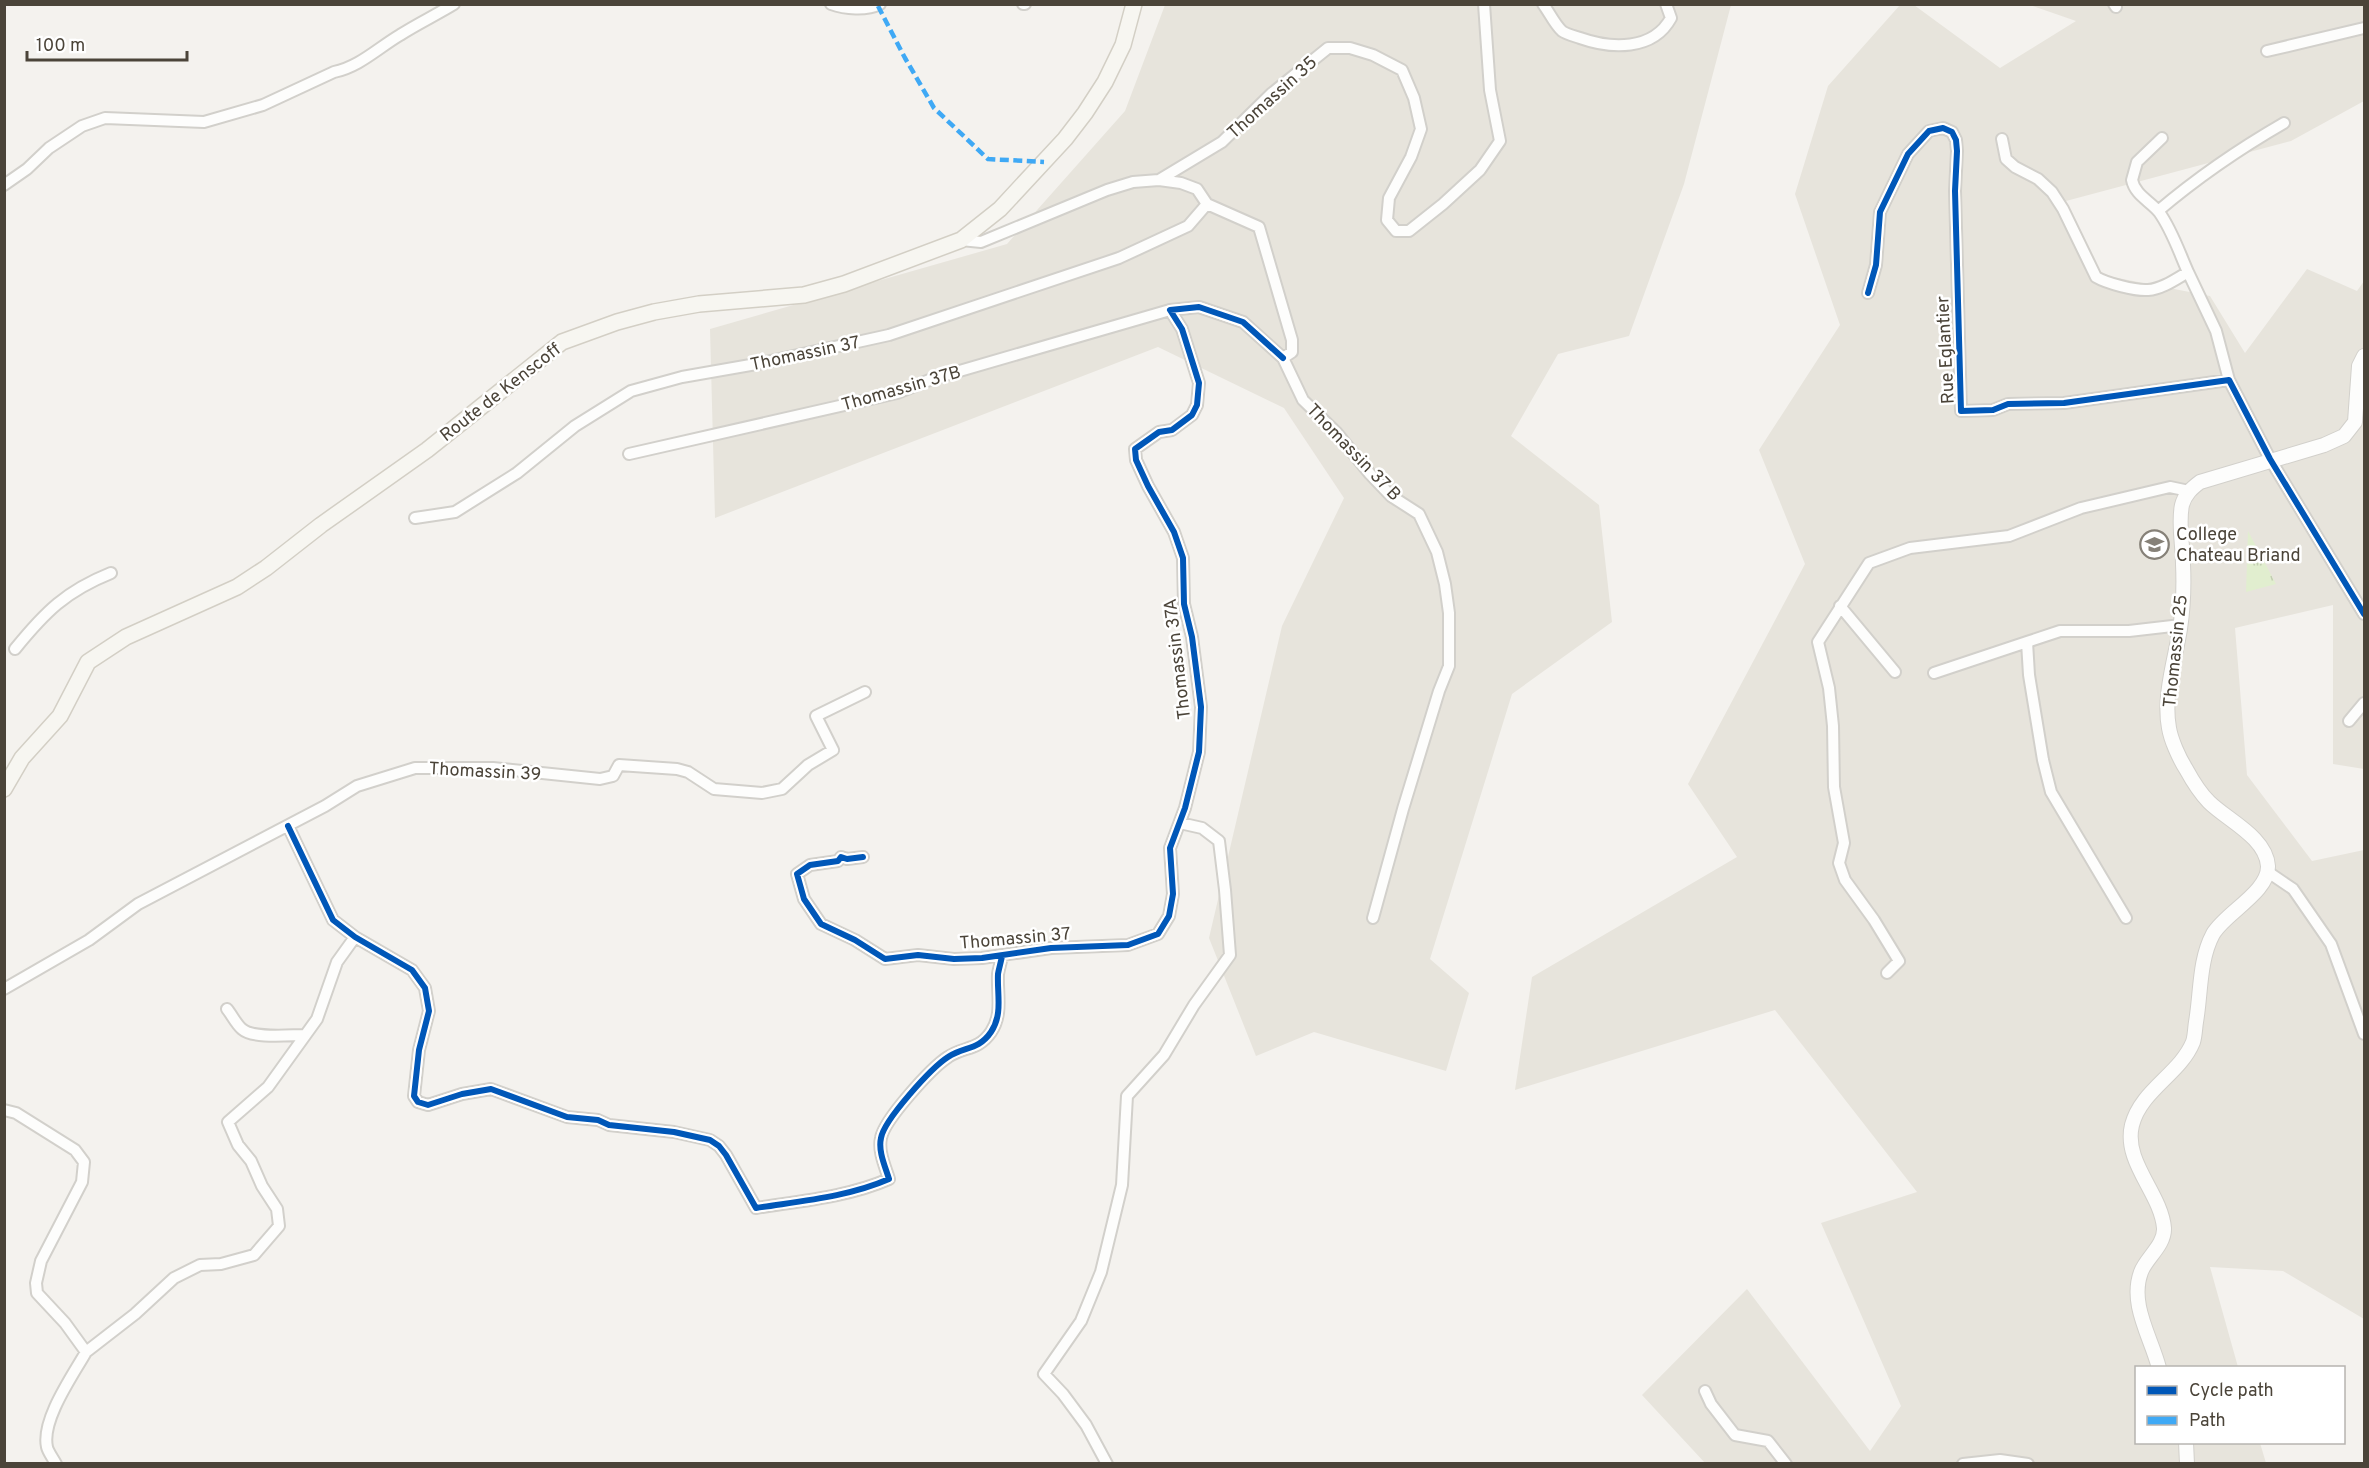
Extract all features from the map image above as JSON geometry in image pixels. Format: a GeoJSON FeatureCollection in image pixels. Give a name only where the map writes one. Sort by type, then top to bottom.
{"type":"FeatureCollection","features":[{"type":"Feature","properties":{"kind":"main road","name":"Route de Kenscoff"},"geometry":{"type":"LineString","coordinates":[[4,789],[22,759],[60,716],[88,662],[126,637],[237,587],[266,568],[321,525],[427,450],[562,342],[617,322],[654,312],[699,304],[804,295],[844,284],[961,240],[1000,209],[1065,139],[1085,113],[1105,81],[1123,45],[1134,4]]}},
{"type":"Feature","properties":{"kind":"street"},"geometry":{"type":"LineString","coordinates":[[4,185],[27,169],[49,148],[82,126],[105,118],[204,122],[263,105],[363,61],[400,35],[454,4]]}},
{"type":"Feature","properties":{"kind":"street"},"geometry":{"type":"LineString","coordinates":[[831,4],[841,8],[879,5]]}},
{"type":"Feature","properties":{"kind":"street","name":"Thomassin 35"},"geometry":{"type":"LineString","coordinates":[[1159,180],[1222,142],[1271,94],[1328,48],[1350,48],[1373,55],[1402,70],[1414,98],[1421,129],[1411,157],[1389,198],[1387,220],[1396,231],[1409,231],[1480,170],[1500,141],[1491,90],[1484,4]]}},
{"type":"Feature","properties":{"kind":"street"},"geometry":{"type":"LineString","coordinates":[[1543,4],[1563,32],[1595,44],[1635,45],[1650,40],[1665,29],[1671,18],[1665,4]]}},
{"type":"Feature","properties":{"kind":"street"},"geometry":{"type":"LineString","coordinates":[[2267,51],[2364,28]]}},
{"type":"Feature","properties":{"kind":"street"},"geometry":{"type":"LineString","coordinates":[[2158,212],[2192,182],[2284,123]]}},
{"type":"Feature","properties":{"kind":"street","name":"Rue Eglantier"},"geometry":{"type":"LineString","coordinates":[[1868,293],[1876,265],[1879,218],[1892,185],[1908,154],[1929,131],[1942,128],[1952,132],[1956,140],[1957,151],[1955,191],[1961,411],[1993,410],[2008,404],[2064,403],[2229,380]]}},
{"type":"Feature","properties":{"kind":"street"},"geometry":{"type":"LineString","coordinates":[[2162,138],[2137,162],[2132,180],[2138,192],[2158,212],[2167,225],[2216,331],[2229,380],[2270,459],[2364,614]]}},
{"type":"Feature","properties":{"kind":"street"},"geometry":{"type":"LineString","coordinates":[[2002,139],[2006,159],[2015,167],[2038,179],[2052,192],[2063,209],[2096,277],[2104,281],[2147,290],[2164,285],[2188,272]]}},
{"type":"Feature","properties":{"kind":"street"},"geometry":{"type":"LineString","coordinates":[[961,240],[981,242],[1107,190],[1133,182],[1159,180],[1181,183],[1197,189],[1207,204],[1260,226],[1292,340],[1292,352],[1283,358],[1243,322],[1200,307],[1170,310]]}},
{"type":"Feature","properties":{"kind":"street","name":"Thomassin 37"},"geometry":{"type":"LineString","coordinates":[[415,518],[455,512],[517,473],[575,426],[631,391],[682,377],[762,363],[889,335],[1119,258],[1188,226],[1207,204]]}},
{"type":"Feature","properties":{"kind":"street","name":"Thomassin 37B"},"geometry":{"type":"LineString","coordinates":[[630,454],[897,393],[932,379],[1170,310]]}},
{"type":"Feature","properties":{"kind":"street","name":"Thomassin 37A"},"geometry":{"type":"LineString","coordinates":[[1170,310],[1182,329],[1199,384],[1197,405],[1192,415],[1172,430],[1159,432],[1147,438],[1135,449],[1136,460],[1174,532],[1183,558],[1184,604],[1192,637],[1201,707],[1199,752],[1180,823]]}},
{"type":"Feature","properties":{"kind":"street"},"geometry":{"type":"LineString","coordinates":[[1887,973],[1899,961],[1842,873],[1839,863],[1844,843],[1834,787],[1833,726],[1829,688],[1818,642],[1869,564],[1911,548],[2009,536],[2081,508],[2170,487],[2189,491],[2200,482],[2270,459],[2324,445],[2344,436],[2360,424],[2360,366],[2364,356]]}},
{"type":"Feature","properties":{"kind":"street","name":"Thomassin 37 B"},"geometry":{"type":"LineString","coordinates":[[1283,358],[1303,400],[1336,432],[1391,496],[1419,514],[1437,552],[1445,584],[1449,613],[1449,666],[1439,691],[1403,809],[1373,918]]}},
{"type":"Feature","properties":{"kind":"street","name":"Thomassin 25"},"geometry":{"type":"LineString","coordinates":[[2189,491],[2182,504],[2181,624],[2167,704],[2169,729],[2184,767],[2207,800],[2260,845],[2265,853],[2268,872]]}},
{"type":"Feature","properties":{"kind":"street"},"geometry":{"type":"LineString","coordinates":[[15,649],[50,607],[90,581],[111,573]]}},
{"type":"Feature","properties":{"kind":"street"},"geometry":{"type":"LineString","coordinates":[[1840,606],[1895,672]]}},
{"type":"Feature","properties":{"kind":"street"},"geometry":{"type":"LineString","coordinates":[[1934,673],[2060,631],[2129,631],[2181,624]]}},
{"type":"Feature","properties":{"kind":"street"},"geometry":{"type":"LineString","coordinates":[[2027,642],[2029,675],[2043,760],[2051,792],[2126,918]]}},
{"type":"Feature","properties":{"kind":"street","name":"Thomassin 39"},"geometry":{"type":"LineString","coordinates":[[4,989],[89,940],[138,904],[326,806],[357,786],[415,768],[493,768],[600,779],[613,776],[619,765],[677,769],[688,772],[714,789],[762,793],[782,789],[808,765],[833,750],[816,716],[865,692]]}},
{"type":"Feature","properties":{"kind":"street"},"geometry":{"type":"LineString","coordinates":[[2349,720],[2364,703]]}},
{"type":"Feature","properties":{"kind":"street"},"geometry":{"type":"LineString","coordinates":[[1107,1464],[1086,1425],[1063,1394],[1044,1374],[1081,1321],[1101,1272],[1122,1185],[1127,1096],[1164,1055],[1194,1005],[1230,955],[1219,841],[1202,828],[1180,823]]}},
{"type":"Feature","properties":{"kind":"street","name":"Thomassin 37"},"geometry":{"type":"LineString","coordinates":[[863,857],[847,860],[842,857],[838,861],[810,865],[797,874],[804,899],[821,924],[855,940],[885,959],[918,955],[954,959],[1002,956],[1014,952],[1051,948],[1128,945],[1158,934],[1169,916],[1173,894],[1170,848],[1180,823]]}},
{"type":"Feature","properties":{"kind":"street"},"geometry":{"type":"LineString","coordinates":[[288,826],[333,920],[355,938],[412,970],[425,988],[429,1011],[419,1050],[414,1096],[423,1104],[428,1105],[462,1094],[491,1089],[567,1117],[598,1120],[609,1125],[674,1132],[710,1140],[726,1155],[756,1208],[864,1189],[889,1179],[880,1146],[881,1135],[917,1084],[933,1068],[950,1055],[975,1048],[993,1030],[999,1016],[998,973],[1002,956]]}},
{"type":"Feature","properties":{"kind":"street"},"geometry":{"type":"LineString","coordinates":[[2158,1366],[2139,1311],[2138,1292],[2141,1271],[2158,1246],[2164,1231],[2159,1209],[2133,1153],[2131,1129],[2142,1103],[2179,1061],[2193,1041],[2201,978],[2213,934],[2221,923],[2253,896],[2268,872],[2293,889],[2331,944],[2364,1034]]}},
{"type":"Feature","properties":{"kind":"street"},"geometry":{"type":"LineString","coordinates":[[56,1464],[47,1447],[47,1429],[59,1400],[86,1352],[135,1314],[174,1278],[200,1265],[221,1264],[254,1255],[279,1226],[277,1209],[262,1186],[251,1161],[238,1145],[228,1122],[268,1087],[317,1019],[337,962],[355,938]]}},
{"type":"Feature","properties":{"kind":"street"},"geometry":{"type":"LineString","coordinates":[[227,1009],[242,1029],[248,1033],[304,1035]]}},
{"type":"Feature","properties":{"kind":"street"},"geometry":{"type":"LineString","coordinates":[[4,1110],[16,1113],[75,1150],[84,1162],[82,1182],[41,1261],[36,1283],[37,1293],[65,1323],[86,1352]]}},
{"type":"Feature","properties":{"kind":"street"},"geometry":{"type":"LineString","coordinates":[[1705,1391],[1711,1404],[1735,1435],[1768,1440],[1786,1464]]}},
{"type":"Feature","properties":{"kind":"street"},"geometry":{"type":"LineString","coordinates":[[2186,1444],[2187,1464]]}},
{"type":"Feature","properties":{"kind":"street"},"geometry":{"type":"LineString","coordinates":[[1963,1464],[2000,1460],[2028,1464]]}},
{"type":"Feature","properties":{"kind":"shaded area"},"geometry":{"type":"Polygon","coordinates":[[[1165,5],[1731,5],[1684,184],[1629,336],[1558,354],[1511,436],[1599,505],[1612,622],[1512,694],[1430,959],[1469,993],[1446,1071],[1314,1032],[1256,1056],[1209,938],[1282,626],[1344,498],[1284,408],[1158,347],[715,518],[710,329],[1007,244],[1125,111],[1165,5]]]}},
{"type":"Feature","properties":{"kind":"shaded area"},"geometry":{"type":"Polygon","coordinates":[[[1900,5],[1914,5],[2000,68],[2076,21],[2030,5],[2364,5],[2364,101],[2291,141],[2066,201],[2087,272],[2210,296],[2245,353],[2307,269],[2357,291],[2364,281],[2364,769],[2333,764],[2333,605],[2235,628],[2247,775],[2312,861],[2364,850],[2364,1319],[2283,1271],[2210,1267],[2238,1366],[2135,1366],[2135,1444],[2260,1444],[2266,1463],[1705,1463],[1642,1395],[1747,1289],[1870,1451],[1901,1406],[1821,1223],[1917,1192],[1775,1010],[1515,1090],[1532,977],[1737,857],[1688,784],[1805,564],[1759,450],[1840,325],[1795,194],[1828,86],[1900,5]]]}},
{"type":"Feature","properties":{"kind":"green space"},"geometry":{"type":"Polygon","coordinates":[[[2248,531],[2276,584],[2246,592],[2248,531]]]}},
{"type":"Feature","properties":{"kind":"marked path"},"geometry":{"type":"LineString","coordinates":[[878,6],[934,108],[988,159],[1044,162]]}},
{"type":"Feature","properties":{"kind":"cycle path"},"geometry":{"type":"LineString","coordinates":[[1868,293],[1876,265],[1880,212],[1908,154],[1929,131],[1943,128],[1952,132],[1956,140],[1957,151],[1955,191],[1961,411],[1993,410],[2008,404],[2064,403],[2229,380],[2270,459],[2364,614]]}},
{"type":"Feature","properties":{"kind":"cycle path"},"geometry":{"type":"LineString","coordinates":[[863,857],[847,859],[841,857],[838,861],[810,865],[797,874],[804,899],[821,924],[855,940],[885,959],[918,955],[954,959],[982,958],[1051,948],[1128,945],[1158,934],[1169,916],[1173,894],[1170,848],[1185,808],[1199,752],[1201,707],[1192,637],[1184,604],[1183,558],[1174,532],[1136,460],[1135,449],[1159,432],[1172,430],[1192,415],[1197,405],[1199,383],[1182,329],[1170,310],[1199,307],[1243,322],[1283,358]]}},
{"type":"Feature","properties":{"kind":"cycle path"},"geometry":{"type":"LineString","coordinates":[[288,826],[333,920],[355,937],[412,970],[425,988],[429,1011],[419,1050],[414,1096],[418,1102],[428,1105],[462,1094],[491,1089],[567,1117],[598,1120],[609,1125],[674,1132],[710,1140],[726,1155],[756,1208],[841,1194],[889,1179],[880,1148],[884,1130],[909,1095],[940,1063],[981,1042],[991,1032],[997,1018],[998,974],[1002,956]]}},
{"type":"Feature","properties":{"kind":"place","name":"College Chateau Briand"},"geometry":{"type":"Point","coordinates":[2155,544]}}]}
